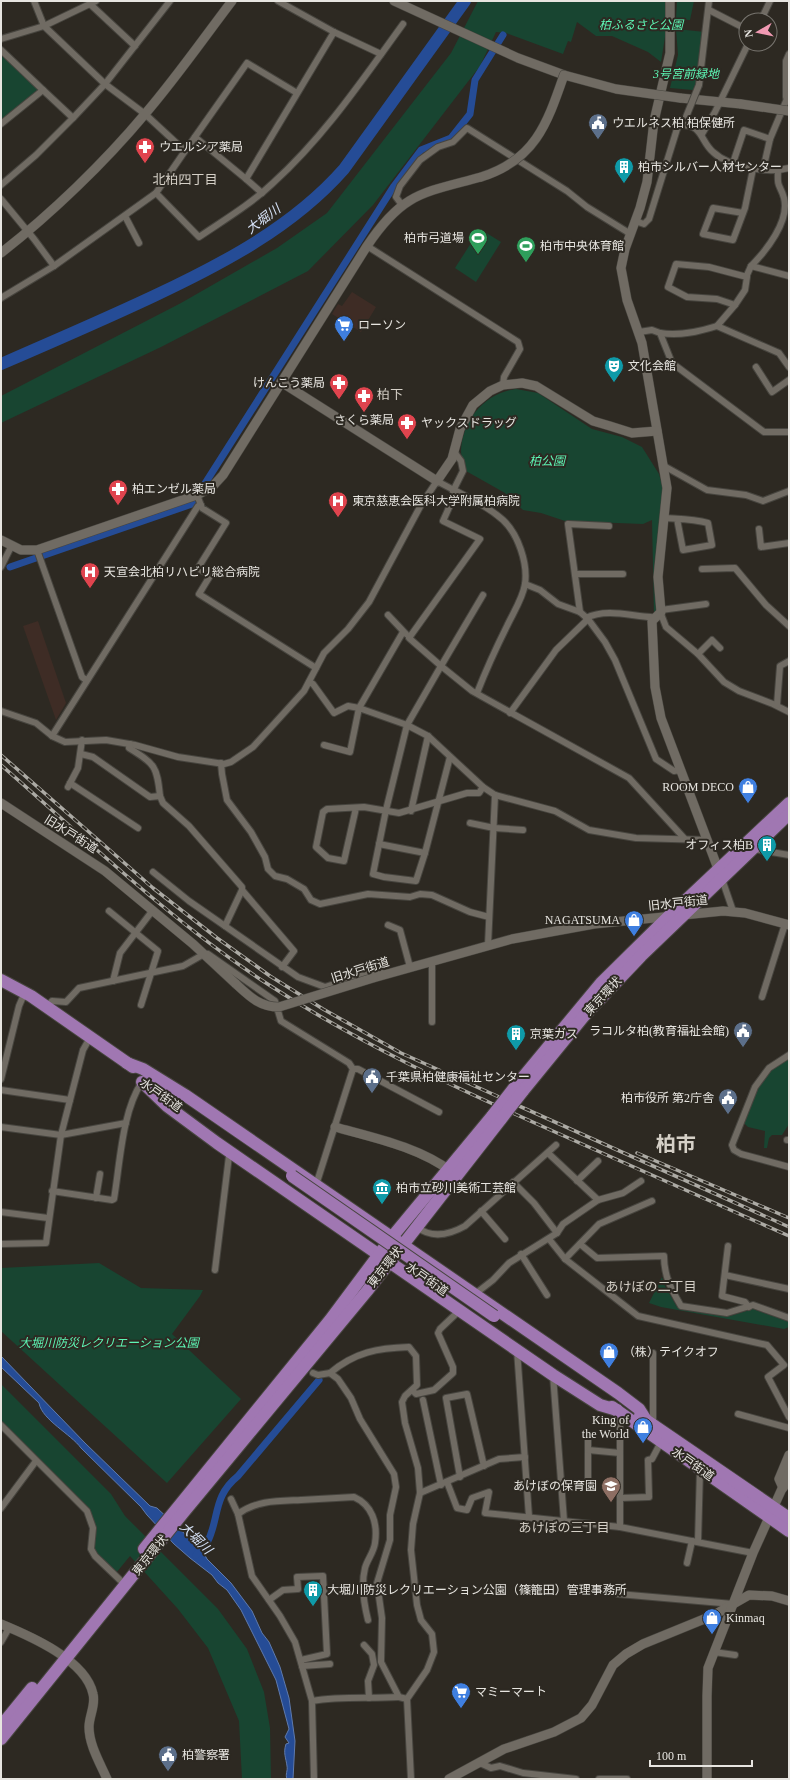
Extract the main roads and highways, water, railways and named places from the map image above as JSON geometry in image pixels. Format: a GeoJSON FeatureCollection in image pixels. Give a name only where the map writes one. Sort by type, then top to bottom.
{"type":"FeatureCollection","features":[{"type":"Feature","properties":{"kind":"highway","name":"東京環状"},"geometry":{"type":"LineString","coordinates":[[518,1090],[584,1016],[641,956],[685,914],[720,874],[789,803]]}},
{"type":"Feature","properties":{"kind":"highway","name":"東京環状"},"geometry":{"type":"LineString","coordinates":[[1,1726],[63,1656],[154,1544],[330,1320],[378,1254],[452,1172],[497,1117],[601,983],[670,915],[753,849],[789,814]]}},
{"type":"Feature","properties":{"kind":"highway","name":"水戸街道"},"geometry":{"type":"LineString","coordinates":[[3,985],[142,1082],[290,1180],[492,1319],[649,1422],[771,1513],[789,1531]]}},
{"type":"Feature","properties":{"kind":"highway","name":"水戸街道"},"geometry":{"type":"LineString","coordinates":[[3,985],[31,996],[290,1180]]}},
{"type":"Feature","properties":{"kind":"highway"},"geometry":{"type":"LineString","coordinates":[[127,1063],[143,1069],[185,1095],[475,1294],[618,1393],[639,1409],[649,1422]]}},
{"type":"Feature","properties":{"kind":"highway"},"geometry":{"type":"LineString","coordinates":[[142,1082],[167,1106],[231,1153],[389,1262],[553,1375],[600,1405],[619,1411]]}},
{"type":"Feature","properties":{"kind":"highway","name":"東京環状"},"geometry":{"type":"LineString","coordinates":[[180,1510],[389,1262],[417,1227],[452,1172]]}},
{"type":"Feature","properties":{"kind":"highway","name":"水戸街道"},"geometry":{"type":"LineString","coordinates":[[492,1319],[700,1470],[771,1513],[789,1518]]}},
{"type":"Feature","properties":{"kind":"highway","name":"東京環状"},"geometry":{"type":"LineString","coordinates":[[1,1739],[120,1580],[154,1544]]}},
{"type":"Feature","properties":{"kind":"water"},"geometry":{"type":"Polygon","coordinates":[[[1,1356],[85,1443],[150,1506],[157,1508],[202,1550],[207,1559],[231,1583],[252,1611],[262,1633],[269,1642],[280,1667],[289,1698],[295,1741],[293,1779],[287,1779],[286,1777],[287,1768],[285,1750],[286,1744],[289,1743],[285,1737],[289,1729],[276,1680],[241,1610],[227,1590],[218,1583],[212,1575],[174,1544],[141,1507],[76,1443],[45,1415],[39,1403],[1,1367],[1,1356]]]}},
{"type":"Feature","properties":{"kind":"waterway","name":"大堀川"},"geometry":{"type":"LineString","coordinates":[[1,364],[116,314],[205,271],[255,242],[302,209],[324,190],[344,169],[465,1]]}},
{"type":"Feature","properties":{"kind":"waterway"},"geometry":{"type":"LineString","coordinates":[[10,567],[192,504],[394,186],[421,150],[451,138],[470,114],[475,80],[503,35]]}},
{"type":"Feature","properties":{"kind":"waterway"},"geometry":{"type":"LineString","coordinates":[[196,1555],[207,1543],[214,1525],[220,1500],[224,1492],[319,1380]]}},
{"type":"Feature","properties":{"kind":"railway"},"geometry":{"type":"LineString","coordinates":[[1,755],[153,888],[217,938],[270,976],[323,1009],[401,1053],[789,1227]]}},
{"type":"Feature","properties":{"kind":"railway"},"geometry":{"type":"LineString","coordinates":[[1,765],[163,907],[231,959],[301,1005],[408,1064],[518,1115],[789,1236]]}},
{"type":"Feature","properties":{"kind":"railway"},"geometry":{"type":"LineString","coordinates":[[637,1153],[789,1218]]}},
{"type":"Feature","properties":{"kind":"place","name":"ウエルネス柏 柏保健所"},"geometry":{"type":"Point","coordinates":[598,140]}},
{"type":"Feature","properties":{"kind":"place","name":"ウエルシア薬局"},"geometry":{"type":"Point","coordinates":[145,164]}},
{"type":"Feature","properties":{"kind":"place","name":"柏市シルバー人材センター"},"geometry":{"type":"Point","coordinates":[624,184]}},
{"type":"Feature","properties":{"kind":"place","name":"柏市弓道場"},"geometry":{"type":"Point","coordinates":[478,255]}},
{"type":"Feature","properties":{"kind":"place","name":"柏市中央体育館"},"geometry":{"type":"Point","coordinates":[526,263]}},
{"type":"Feature","properties":{"kind":"place","name":"ローソン"},"geometry":{"type":"Point","coordinates":[344,342]}},
{"type":"Feature","properties":{"kind":"place","name":"文化会館"},"geometry":{"type":"Point","coordinates":[614,383]}},
{"type":"Feature","properties":{"kind":"place","name":"けんこう薬局"},"geometry":{"type":"Point","coordinates":[339,400]}},
{"type":"Feature","properties":{"kind":"place","name":"さくら薬局"},"geometry":{"type":"Point","coordinates":[364,413]}},
{"type":"Feature","properties":{"kind":"place","name":"ヤックスドラッグ"},"geometry":{"type":"Point","coordinates":[407,440]}},
{"type":"Feature","properties":{"kind":"place","name":"柏エンゼル薬局"},"geometry":{"type":"Point","coordinates":[118,506]}},
{"type":"Feature","properties":{"kind":"place","name":"東京慈恵会医科大学附属柏病院"},"geometry":{"type":"Point","coordinates":[338,518]}},
{"type":"Feature","properties":{"kind":"place","name":"天宣会北柏リハビリ総合病院"},"geometry":{"type":"Point","coordinates":[90,589]}},
{"type":"Feature","properties":{"kind":"place","name":"ROOM DECO"},"geometry":{"type":"Point","coordinates":[748,804]}},
{"type":"Feature","properties":{"kind":"place","name":"オフィス柏B"},"geometry":{"type":"Point","coordinates":[767,862]}},
{"type":"Feature","properties":{"kind":"place","name":"NAGATSUMA"},"geometry":{"type":"Point","coordinates":[634,937]}},
{"type":"Feature","properties":{"kind":"place","name":"ラコルタ柏(教育福祉会館)"},"geometry":{"type":"Point","coordinates":[743,1048]}},
{"type":"Feature","properties":{"kind":"place","name":"京葉ガス"},"geometry":{"type":"Point","coordinates":[516,1051]}},
{"type":"Feature","properties":{"kind":"place","name":"千葉県柏健康福祉センター"},"geometry":{"type":"Point","coordinates":[372,1094]}},
{"type":"Feature","properties":{"kind":"place","name":"柏市役所 第2庁舎"},"geometry":{"type":"Point","coordinates":[728,1115]}},
{"type":"Feature","properties":{"kind":"place","name":"柏市立砂川美術工芸館"},"geometry":{"type":"Point","coordinates":[382,1205]}},
{"type":"Feature","properties":{"kind":"place","name":"（株）テイクオフ"},"geometry":{"type":"Point","coordinates":[609,1369]}},
{"type":"Feature","properties":{"kind":"place","name":"King of the World"},"geometry":{"type":"Point","coordinates":[643,1444]}},
{"type":"Feature","properties":{"kind":"place","name":"あけぼの保育園"},"geometry":{"type":"Point","coordinates":[611,1503]}},
{"type":"Feature","properties":{"kind":"place","name":"大堀川防災レクリエーション公園（篠籠田）管理事務所"},"geometry":{"type":"Point","coordinates":[313,1607]}},
{"type":"Feature","properties":{"kind":"place","name":"Kinmaq"},"geometry":{"type":"Point","coordinates":[712,1635]}},
{"type":"Feature","properties":{"kind":"place","name":"マミーマート"},"geometry":{"type":"Point","coordinates":[461,1709]}},
{"type":"Feature","properties":{"kind":"place","name":"柏警察署"},"geometry":{"type":"Point","coordinates":[168,1772]}},
{"type":"Feature","properties":{"kind":"district","name":"北柏四丁目"},"geometry":{"type":"Point","coordinates":[185,179]}},
{"type":"Feature","properties":{"kind":"district","name":"柏下"},"geometry":{"type":"Point","coordinates":[390,394]}},
{"type":"Feature","properties":{"kind":"district","name":"柏市"},"geometry":{"type":"Point","coordinates":[676,1144]}},
{"type":"Feature","properties":{"kind":"district","name":"あけぼの二丁目"},"geometry":{"type":"Point","coordinates":[651,1286]}},
{"type":"Feature","properties":{"kind":"district","name":"あけぼの三丁目"},"geometry":{"type":"Point","coordinates":[564,1527]}},
{"type":"Feature","properties":{"kind":"park label","name":"柏ふるさと公園"},"geometry":{"type":"Point","coordinates":[641,25]}},
{"type":"Feature","properties":{"kind":"park label","name":"3号宮前緑地"},"geometry":{"type":"Point","coordinates":[686,74]}},
{"type":"Feature","properties":{"kind":"park label","name":"柏公園"},"geometry":{"type":"Point","coordinates":[547,461]}},
{"type":"Feature","properties":{"kind":"park label","name":"大堀川防災レクリエーション公園"},"geometry":{"type":"Point","coordinates":[109,1343]}}]}
